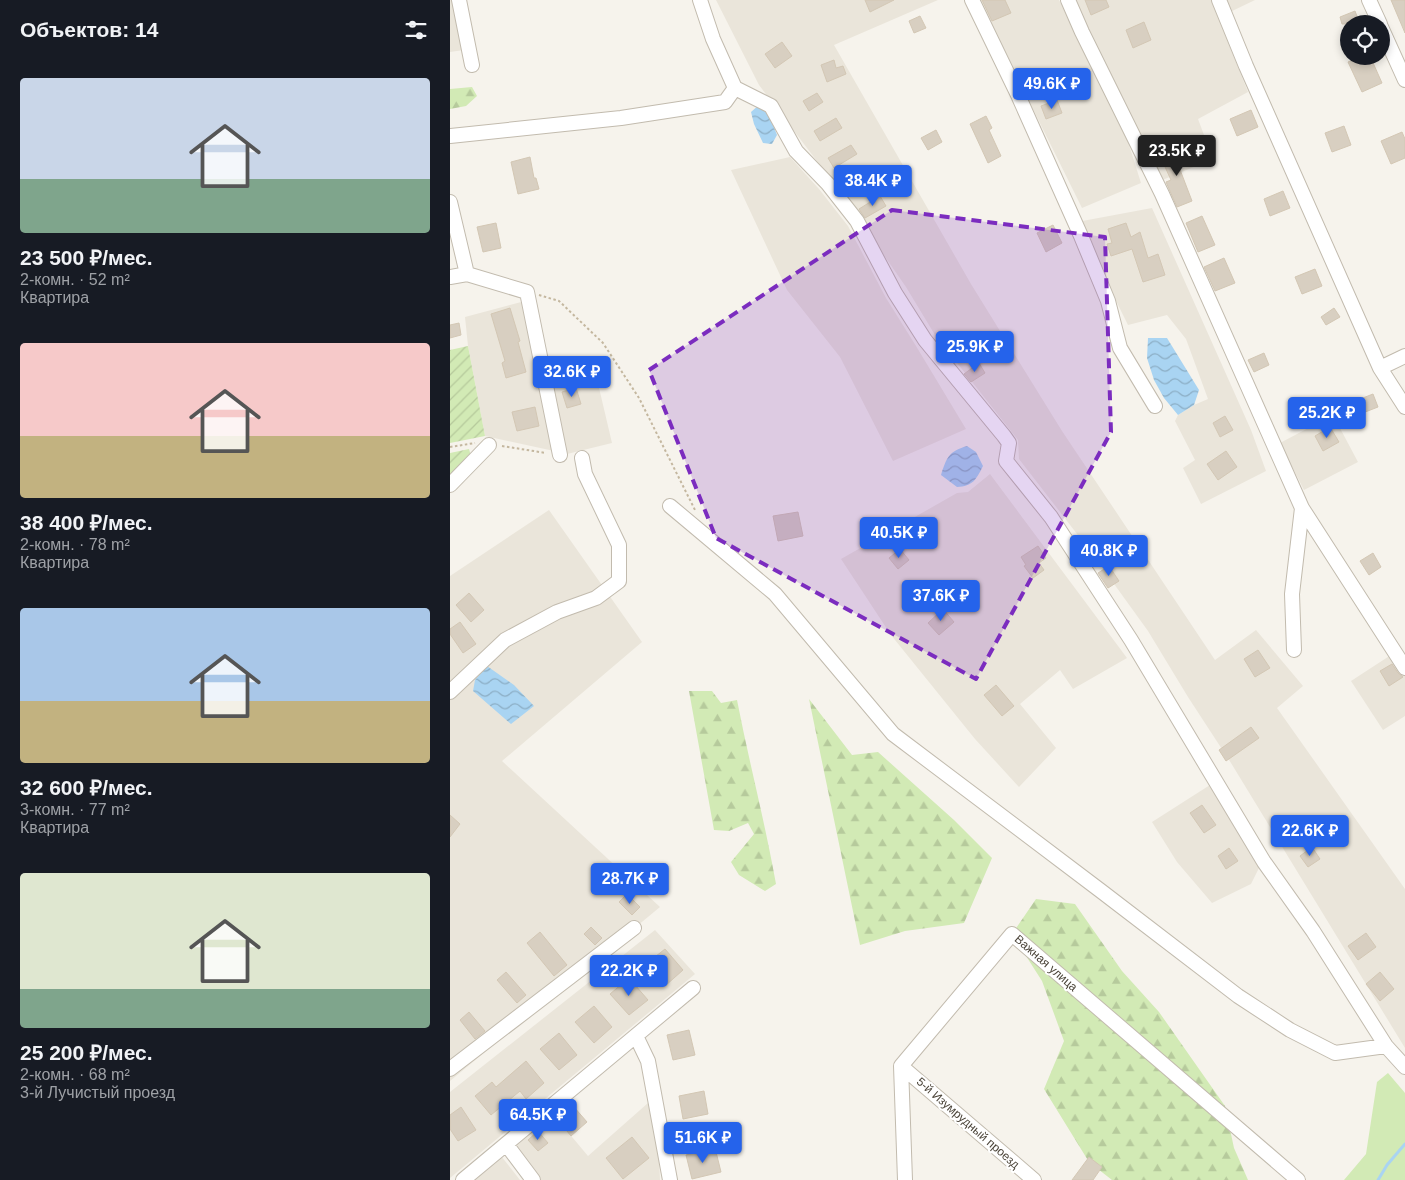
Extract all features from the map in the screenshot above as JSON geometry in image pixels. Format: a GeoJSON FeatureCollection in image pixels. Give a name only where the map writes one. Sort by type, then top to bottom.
{"type":"FeatureCollection","features":[{"type":"Feature","properties":{"kind":"street"},"geometry":{"type":"LineString","coordinates":[[459,0],[472,65]]}},
{"type":"Feature","properties":{"kind":"street"},"geometry":{"type":"LineString","coordinates":[[700,0],[712,39],[735,88],[771,106],[796,151],[828,184],[857,221],[895,293],[925,340],[1009,443],[1006,462],[1051,517],[1131,640],[1264,862],[1313,931],[1386,1046],[1405,1067]]}},
{"type":"Feature","properties":{"kind":"street"},"geometry":{"type":"LineString","coordinates":[[972,0],[1026,111],[1081,236],[1108,301],[1120,348],[1155,406]]}},
{"type":"Feature","properties":{"kind":"street"},"geometry":{"type":"LineString","coordinates":[[1068,0],[1162,194],[1302,508],[1405,668]]}},
{"type":"Feature","properties":{"kind":"street"},"geometry":{"type":"LineString","coordinates":[[1219,0],[1246,66],[1380,368],[1405,407]]}},
{"type":"Feature","properties":{"kind":"street"},"geometry":{"type":"LineString","coordinates":[[1369,0],[1376,15]]}},
{"type":"Feature","properties":{"kind":"street"},"geometry":{"type":"LineString","coordinates":[[1390,47],[1405,80]]}},
{"type":"Feature","properties":{"kind":"street"},"geometry":{"type":"LineString","coordinates":[[450,136],[621,118],[725,102],[735,88]]}},
{"type":"Feature","properties":{"kind":"street"},"geometry":{"type":"LineString","coordinates":[[451,210],[467,274]]}},
{"type":"Feature","properties":{"kind":"street"},"geometry":{"type":"LineString","coordinates":[[450,277],[467,274],[527,292],[560,455]]}},
{"type":"Feature","properties":{"kind":"street"},"geometry":{"type":"LineString","coordinates":[[1380,368],[1405,356]]}},
{"type":"Feature","properties":{"kind":"street"},"geometry":{"type":"LineString","coordinates":[[450,484],[489,445]]}},
{"type":"Feature","properties":{"kind":"street"},"geometry":{"type":"LineString","coordinates":[[450,692],[505,640],[557,612],[596,598],[619,581],[618,545],[585,474],[582,458]]}},
{"type":"Feature","properties":{"kind":"street"},"geometry":{"type":"LineString","coordinates":[[670,506],[774,594],[893,734],[1238,996],[1290,1030],[1335,1053],[1386,1046]]}},
{"type":"Feature","properties":{"kind":"street"},"geometry":{"type":"LineString","coordinates":[[1294,650],[1292,594],[1302,508]]}},
{"type":"Feature","properties":{"kind":"street"},"geometry":{"type":"LineString","coordinates":[[450,1069],[634,928]]}},
{"type":"Feature","properties":{"kind":"street","name":"Важная улица"},"geometry":{"type":"LineString","coordinates":[[902,1066],[1012,934],[1298,1180]]}},
{"type":"Feature","properties":{"kind":"street"},"geometry":{"type":"LineString","coordinates":[[463,1180],[693,988]]}},
{"type":"Feature","properties":{"kind":"street"},"geometry":{"type":"LineString","coordinates":[[636,1036],[648,1061],[670,1180]]}},
{"type":"Feature","properties":{"kind":"street"},"geometry":{"type":"LineString","coordinates":[[902,1066],[905,1180]]}},
{"type":"Feature","properties":{"kind":"street","name":"5-й Изумрудный проезд"},"geometry":{"type":"LineString","coordinates":[[902,1066],[1034,1180]]}},
{"type":"Feature","properties":{"kind":"street"},"geometry":{"type":"LineString","coordinates":[[506,1144],[533,1180]]}},
{"type":"Feature","properties":{"kind":"path"},"geometry":{"type":"LineString","coordinates":[[527,292],[559,301],[603,343],[639,398],[698,516]]}},
{"type":"Feature","properties":{"kind":"path"},"geometry":{"type":"LineString","coordinates":[[450,447],[474,443],[510,446],[560,455]]}},
{"type":"Feature","properties":{"kind":"highlighted area"},"geometry":{"type":"Polygon","coordinates":[[[892,210],[1105,237],[1111,432],[976,679],[716,538],[649,370],[892,210]]]}},
{"type":"Feature","properties":{"kind":"shaded area"},"geometry":{"type":"Polygon","coordinates":[[[450,0],[455,0],[464,50],[450,52],[450,0]]]}},
{"type":"Feature","properties":{"kind":"shaded area"},"geometry":{"type":"Polygon","coordinates":[[[716,0],[938,0],[834,45],[971,284],[1062,431],[1215,660],[1256,630],[1303,686],[1277,708],[1405,889],[1405,1048],[1148,631],[1091,552],[1019,459],[1018,440],[935,335],[906,287],[836,186],[759,85],[716,0]]]}},
{"type":"Feature","properties":{"kind":"shaded area"},"geometry":{"type":"Polygon","coordinates":[[[979,0],[1059,0],[1123,126],[1141,183],[1082,208],[979,0]]]}},
{"type":"Feature","properties":{"kind":"shaded area"},"geometry":{"type":"Polygon","coordinates":[[[1075,0],[1211,0],[1248,92],[1198,119],[1213,159],[1160,181],[1075,0]]]}},
{"type":"Feature","properties":{"kind":"shaded area"},"geometry":{"type":"Polygon","coordinates":[[[1223,0],[1255,0],[1228,13],[1223,0]]]}},
{"type":"Feature","properties":{"kind":"shaded area"},"geometry":{"type":"Polygon","coordinates":[[[790,157],[819,189],[848,226],[886,298],[966,429],[893,461],[840,357],[787,290],[731,170],[790,157]]]}},
{"type":"Feature","properties":{"kind":"shaded area"},"geometry":{"type":"Polygon","coordinates":[[[1152,208],[1251,430],[1266,471],[1201,504],[1183,468],[1195,460],[1175,421],[1178,415],[1208,399],[1186,339],[1167,315],[1128,325],[1077,222],[1152,208]]]}},
{"type":"Feature","properties":{"kind":"shaded area"},"geometry":{"type":"Polygon","coordinates":[[[525,301],[554,451],[485,436],[468,346],[465,317],[525,301]]]}},
{"type":"Feature","properties":{"kind":"shaded area"},"geometry":{"type":"Polygon","coordinates":[[[596,375],[612,443],[567,454],[551,386],[596,375]]]}},
{"type":"Feature","properties":{"kind":"shaded area"},"geometry":{"type":"Polygon","coordinates":[[[1333,415],[1358,462],[1304,490],[1280,443],[1333,415]]]}},
{"type":"Feature","properties":{"kind":"shaded area"},"geometry":{"type":"Polygon","coordinates":[[[990,474],[1127,658],[1073,689],[1060,670],[1020,704],[1056,748],[1019,787],[975,739],[891,635],[841,559],[957,493],[968,492],[990,474]]]}},
{"type":"Feature","properties":{"kind":"shaded area"},"geometry":{"type":"Polygon","coordinates":[[[549,510],[642,642],[502,761],[660,907],[450,1081],[450,576],[549,510]]]}},
{"type":"Feature","properties":{"kind":"shaded area"},"geometry":{"type":"Polygon","coordinates":[[[1394,653],[1405,670],[1405,716],[1383,730],[1351,681],[1394,653]]]}},
{"type":"Feature","properties":{"kind":"shaded area"},"geometry":{"type":"Polygon","coordinates":[[[1210,785],[1259,868],[1251,884],[1212,903],[1177,862],[1152,822],[1210,785]]]}},
{"type":"Feature","properties":{"kind":"shaded area"},"geometry":{"type":"Polygon","coordinates":[[[655,930],[695,974],[450,1178],[450,1092],[655,930]]]}},
{"type":"Feature","properties":{"kind":"shaded area"},"geometry":{"type":"Polygon","coordinates":[[[648,1103],[659,1158],[660,1180],[540,1180],[512,1146],[552,1113],[588,1156],[648,1103]]]}},
{"type":"Feature","properties":{"kind":"shaded area"},"geometry":{"type":"Polygon","coordinates":[[[501,1156],[520,1180],[473,1180],[501,1156]]]}},
{"type":"Feature","properties":{"kind":"green space"},"geometry":{"type":"Polygon","coordinates":[[[472,87],[477,96],[466,106],[450,109],[450,89],[472,87]]]}},
{"type":"Feature","properties":{"kind":"green space"},"geometry":{"type":"Polygon","coordinates":[[[468,346],[485,436],[450,443],[450,350],[468,346]]]}},
{"type":"Feature","properties":{"kind":"green space"},"geometry":{"type":"Polygon","coordinates":[[[469,449],[471,456],[450,474],[450,453],[469,449]]]}},
{"type":"Feature","properties":{"kind":"green space"},"geometry":{"type":"Polygon","coordinates":[[[689,691],[712,691],[721,703],[737,700],[776,884],[765,891],[739,875],[731,862],[754,834],[748,823],[729,831],[714,830],[689,691]]]}},
{"type":"Feature","properties":{"kind":"green space"},"geometry":{"type":"Polygon","coordinates":[[[809,699],[852,755],[878,752],[954,820],[992,858],[964,923],[905,931],[860,945],[809,699]]]}},
{"type":"Feature","properties":{"kind":"green space"},"geometry":{"type":"Polygon","coordinates":[[[1036,899],[1075,904],[1122,971],[1159,1012],[1225,1106],[1234,1148],[1248,1180],[1112,1180],[1089,1162],[1044,1089],[1064,1041],[1042,981],[1012,934],[1036,899]]]}},
{"type":"Feature","properties":{"kind":"green space"},"geometry":{"type":"Polygon","coordinates":[[[1388,1073],[1405,1093],[1405,1180],[1344,1180],[1366,1154],[1377,1082],[1388,1073]]]}},
{"type":"Feature","properties":{"kind":"water"},"geometry":{"type":"Polygon","coordinates":[[[759,105],[769,114],[777,135],[772,144],[763,143],[754,124],[751,112],[759,105]]]}},
{"type":"Feature","properties":{"kind":"water"},"geometry":{"type":"Polygon","coordinates":[[[1148,338],[1167,338],[1199,390],[1194,405],[1178,415],[1164,398],[1154,380],[1147,358],[1148,338]]]}},
{"type":"Feature","properties":{"kind":"water"},"geometry":{"type":"Polygon","coordinates":[[[967,446],[976,452],[983,466],[970,484],[957,487],[941,475],[949,456],[967,446]]]}},
{"type":"Feature","properties":{"kind":"water"},"geometry":{"type":"Polygon","coordinates":[[[487,666],[514,685],[534,706],[511,724],[473,691],[475,680],[487,666]]]}},
{"type":"Feature","properties":{"kind":"building"},"geometry":{"type":"Polygon","coordinates":[[[865,0],[894,0],[870,12],[865,0]]]}},
{"type":"Feature","properties":{"kind":"building"},"geometry":{"type":"Polygon","coordinates":[[[982,0],[1005,0],[1011,13],[992,21],[982,0]]]}},
{"type":"Feature","properties":{"kind":"building"},"geometry":{"type":"Polygon","coordinates":[[[1085,0],[1106,0],[1109,7],[1091,15],[1085,0]]]}},
{"type":"Feature","properties":{"kind":"building"},"geometry":{"type":"Polygon","coordinates":[[[1391,0],[1405,0],[1405,33],[1391,0]]]}},
{"type":"Feature","properties":{"kind":"building"},"geometry":{"type":"Polygon","coordinates":[[[1355,11],[1357,15],[1345,15],[1355,11]]]}},
{"type":"Feature","properties":{"kind":"building"},"geometry":{"type":"Polygon","coordinates":[[[920,16],[926,28],[914,33],[909,21],[920,16]]]}},
{"type":"Feature","properties":{"kind":"building"},"geometry":{"type":"Polygon","coordinates":[[[1144,22],[1151,40],[1133,48],[1126,30],[1144,22]]]}},
{"type":"Feature","properties":{"kind":"building"},"geometry":{"type":"Polygon","coordinates":[[[782,42],[792,56],[775,68],[765,54],[782,42]]]}},
{"type":"Feature","properties":{"kind":"building"},"geometry":{"type":"Polygon","coordinates":[[[834,60],[836,68],[843,66],[846,74],[827,82],[821,65],[834,60]]]}},
{"type":"Feature","properties":{"kind":"building"},"geometry":{"type":"Polygon","coordinates":[[[1349,65],[1374,65],[1382,83],[1362,92],[1349,65]]]}},
{"type":"Feature","properties":{"kind":"building"},"geometry":{"type":"Polygon","coordinates":[[[817,93],[823,102],[809,111],[803,101],[817,93]]]}},
{"type":"Feature","properties":{"kind":"building"},"geometry":{"type":"Polygon","coordinates":[[[1057,100],[1062,113],[1046,119],[1041,106],[1057,100]]]}},
{"type":"Feature","properties":{"kind":"building"},"geometry":{"type":"Polygon","coordinates":[[[1251,110],[1258,127],[1237,136],[1230,119],[1251,110]]]}},
{"type":"Feature","properties":{"kind":"building"},"geometry":{"type":"Polygon","coordinates":[[[986,116],[992,128],[989,130],[1001,156],[988,163],[970,124],[986,116]]]}},
{"type":"Feature","properties":{"kind":"building"},"geometry":{"type":"Polygon","coordinates":[[[836,118],[842,128],[820,141],[814,131],[836,118]]]}},
{"type":"Feature","properties":{"kind":"building"},"geometry":{"type":"Polygon","coordinates":[[[1344,126],[1351,145],[1332,152],[1325,133],[1344,126]]]}},
{"type":"Feature","properties":{"kind":"building"},"geometry":{"type":"Polygon","coordinates":[[[936,130],[942,142],[928,150],[921,138],[936,130]]]}},
{"type":"Feature","properties":{"kind":"building"},"geometry":{"type":"Polygon","coordinates":[[[1402,132],[1405,139],[1405,158],[1391,164],[1381,141],[1402,132]]]}},
{"type":"Feature","properties":{"kind":"building"},"geometry":{"type":"Polygon","coordinates":[[[851,145],[857,154],[834,168],[828,158],[851,145]]]}},
{"type":"Feature","properties":{"kind":"building"},"geometry":{"type":"Polygon","coordinates":[[[1181,149],[1188,162],[1179,167],[1192,201],[1177,207],[1166,182],[1171,180],[1161,158],[1181,149]]]}},
{"type":"Feature","properties":{"kind":"building"},"geometry":{"type":"Polygon","coordinates":[[[530,157],[534,178],[536,178],[539,189],[518,194],[511,162],[530,157]]]}},
{"type":"Feature","properties":{"kind":"building"},"geometry":{"type":"Polygon","coordinates":[[[1283,191],[1290,208],[1270,216],[1264,199],[1283,191]]]}},
{"type":"Feature","properties":{"kind":"building"},"geometry":{"type":"Polygon","coordinates":[[[880,196],[886,206],[865,218],[859,209],[880,196]]]}},
{"type":"Feature","properties":{"kind":"building"},"geometry":{"type":"Polygon","coordinates":[[[1202,216],[1215,245],[1198,252],[1186,223],[1202,216]]]}},
{"type":"Feature","properties":{"kind":"building"},"geometry":{"type":"Polygon","coordinates":[[[496,223],[501,248],[483,252],[477,227],[496,223]]]}},
{"type":"Feature","properties":{"kind":"building"},"geometry":{"type":"Polygon","coordinates":[[[1126,223],[1131,237],[1140,232],[1148,258],[1158,254],[1165,275],[1143,282],[1132,249],[1111,256],[1107,244],[1112,243],[1108,229],[1126,223]]]}},
{"type":"Feature","properties":{"kind":"building"},"geometry":{"type":"Polygon","coordinates":[[[1053,225],[1062,243],[1046,252],[1037,233],[1053,225]]]}},
{"type":"Feature","properties":{"kind":"building"},"geometry":{"type":"Polygon","coordinates":[[[1224,258],[1235,283],[1215,291],[1204,267],[1224,258]]]}},
{"type":"Feature","properties":{"kind":"building"},"geometry":{"type":"Polygon","coordinates":[[[1315,269],[1322,286],[1302,294],[1295,277],[1315,269]]]}},
{"type":"Feature","properties":{"kind":"building"},"geometry":{"type":"Polygon","coordinates":[[[510,308],[520,341],[518,342],[526,372],[506,378],[502,363],[505,361],[491,314],[510,308]]]}},
{"type":"Feature","properties":{"kind":"building"},"geometry":{"type":"Polygon","coordinates":[[[1334,308],[1340,317],[1326,325],[1321,317],[1334,308]]]}},
{"type":"Feature","properties":{"kind":"building"},"geometry":{"type":"Polygon","coordinates":[[[459,323],[461,335],[450,338],[450,325],[459,323]]]}},
{"type":"Feature","properties":{"kind":"building"},"geometry":{"type":"Polygon","coordinates":[[[1264,353],[1269,365],[1254,372],[1248,360],[1264,353]]]}},
{"type":"Feature","properties":{"kind":"building"},"geometry":{"type":"Polygon","coordinates":[[[979,363],[985,373],[971,382],[964,374],[979,363]]]}},
{"type":"Feature","properties":{"kind":"building"},"geometry":{"type":"Polygon","coordinates":[[[576,388],[581,404],[567,408],[562,392],[576,388]]]}},
{"type":"Feature","properties":{"kind":"building"},"geometry":{"type":"Polygon","coordinates":[[[1373,394],[1378,407],[1360,414],[1355,401],[1373,394]]]}},
{"type":"Feature","properties":{"kind":"building"},"geometry":{"type":"Polygon","coordinates":[[[535,407],[539,426],[517,431],[512,412],[535,407]]]}},
{"type":"Feature","properties":{"kind":"building"},"geometry":{"type":"Polygon","coordinates":[[[1225,416],[1233,430],[1220,437],[1213,423],[1225,416]]]}},
{"type":"Feature","properties":{"kind":"building"},"geometry":{"type":"Polygon","coordinates":[[[1330,427],[1339,442],[1323,451],[1315,436],[1330,427]]]}},
{"type":"Feature","properties":{"kind":"building"},"geometry":{"type":"Polygon","coordinates":[[[1226,451],[1237,467],[1218,480],[1207,464],[1226,451]]]}},
{"type":"Feature","properties":{"kind":"building"},"geometry":{"type":"Polygon","coordinates":[[[798,512],[803,536],[778,541],[773,516],[798,512]]]}},
{"type":"Feature","properties":{"kind":"building"},"geometry":{"type":"Polygon","coordinates":[[[1038,546],[1046,558],[1039,563],[1044,570],[1033,578],[1024,566],[1026,565],[1021,557],[1038,546]]]}},
{"type":"Feature","properties":{"kind":"building"},"geometry":{"type":"Polygon","coordinates":[[[900,549],[909,560],[898,569],[889,558],[900,549]]]}},
{"type":"Feature","properties":{"kind":"building"},"geometry":{"type":"Polygon","coordinates":[[[1373,553],[1381,567],[1369,575],[1360,561],[1373,553]]]}},
{"type":"Feature","properties":{"kind":"building"},"geometry":{"type":"Polygon","coordinates":[[[1109,566],[1119,581],[1108,588],[1098,573],[1109,566]]]}},
{"type":"Feature","properties":{"kind":"building"},"geometry":{"type":"Polygon","coordinates":[[[469,593],[484,610],[471,622],[456,605],[469,593]]]}},
{"type":"Feature","properties":{"kind":"building"},"geometry":{"type":"Polygon","coordinates":[[[943,609],[954,622],[939,635],[928,623],[943,609]]]}},
{"type":"Feature","properties":{"kind":"building"},"geometry":{"type":"Polygon","coordinates":[[[460,622],[476,644],[463,653],[450,634],[450,629],[460,622]]]}},
{"type":"Feature","properties":{"kind":"building"},"geometry":{"type":"Polygon","coordinates":[[[1258,650],[1270,668],[1255,677],[1244,659],[1258,650]]]}},
{"type":"Feature","properties":{"kind":"building"},"geometry":{"type":"Polygon","coordinates":[[[1392,664],[1403,677],[1389,686],[1380,671],[1392,664]]]}},
{"type":"Feature","properties":{"kind":"building"},"geometry":{"type":"Polygon","coordinates":[[[996,685],[1014,706],[1002,716],[984,695],[996,685]]]}},
{"type":"Feature","properties":{"kind":"building"},"geometry":{"type":"Polygon","coordinates":[[[1251,727],[1259,738],[1226,761],[1219,750],[1251,727]]]}},
{"type":"Feature","properties":{"kind":"building"},"geometry":{"type":"Polygon","coordinates":[[[1202,805],[1216,825],[1204,833],[1190,813],[1202,805]]]}},
{"type":"Feature","properties":{"kind":"building"},"geometry":{"type":"Polygon","coordinates":[[[450,815],[460,824],[450,837],[450,815]]]}},
{"type":"Feature","properties":{"kind":"building"},"geometry":{"type":"Polygon","coordinates":[[[1312,847],[1320,859],[1308,867],[1300,856],[1312,847]]]}},
{"type":"Feature","properties":{"kind":"building"},"geometry":{"type":"Polygon","coordinates":[[[1229,848],[1238,861],[1226,869],[1218,856],[1229,848]]]}},
{"type":"Feature","properties":{"kind":"building"},"geometry":{"type":"Polygon","coordinates":[[[627,894],[640,907],[632,915],[619,902],[627,894]]]}},
{"type":"Feature","properties":{"kind":"building"},"geometry":{"type":"Polygon","coordinates":[[[591,927],[602,938],[595,945],[584,934],[591,927]]]}},
{"type":"Feature","properties":{"kind":"building"},"geometry":{"type":"Polygon","coordinates":[[[540,932],[567,965],[554,976],[527,943],[540,932]]]}},
{"type":"Feature","properties":{"kind":"building"},"geometry":{"type":"Polygon","coordinates":[[[1366,933],[1376,947],[1358,960],[1348,946],[1366,933]]]}},
{"type":"Feature","properties":{"kind":"building"},"geometry":{"type":"Polygon","coordinates":[[[665,949],[683,970],[665,986],[646,964],[665,949]]]}},
{"type":"Feature","properties":{"kind":"building"},"geometry":{"type":"Polygon","coordinates":[[[506,972],[526,995],[517,1003],[497,980],[506,972]]]}},
{"type":"Feature","properties":{"kind":"building"},"geometry":{"type":"Polygon","coordinates":[[[1380,972],[1394,989],[1380,1001],[1366,984],[1380,972]]]}},
{"type":"Feature","properties":{"kind":"building"},"geometry":{"type":"Polygon","coordinates":[[[629,978],[648,1000],[629,1015],[610,994],[629,978]]]}},
{"type":"Feature","properties":{"kind":"building"},"geometry":{"type":"Polygon","coordinates":[[[594,1006],[612,1027],[594,1043],[575,1022],[594,1006]]]}},
{"type":"Feature","properties":{"kind":"building"},"geometry":{"type":"Polygon","coordinates":[[[469,1012],[485,1031],[475,1039],[460,1020],[469,1012]]]}},
{"type":"Feature","properties":{"kind":"building"},"geometry":{"type":"Polygon","coordinates":[[[689,1030],[695,1055],[673,1060],[667,1035],[689,1030]]]}},
{"type":"Feature","properties":{"kind":"building"},"geometry":{"type":"Polygon","coordinates":[[[559,1033],[577,1055],[559,1070],[540,1049],[559,1033]]]}},
{"type":"Feature","properties":{"kind":"building"},"geometry":{"type":"Polygon","coordinates":[[[526,1061],[544,1083],[526,1099],[520,1091],[491,1115],[475,1096],[492,1082],[496,1087],[526,1061]]]}},
{"type":"Feature","properties":{"kind":"building"},"geometry":{"type":"Polygon","coordinates":[[[704,1091],[708,1114],[683,1119],[679,1096],[704,1091]]]}},
{"type":"Feature","properties":{"kind":"building"},"geometry":{"type":"Polygon","coordinates":[[[461,1107],[476,1130],[458,1141],[450,1129],[450,1115],[461,1107]]]}},
{"type":"Feature","properties":{"kind":"building"},"geometry":{"type":"Polygon","coordinates":[[[574,1107],[587,1122],[571,1136],[558,1120],[574,1107]]]}},
{"type":"Feature","properties":{"kind":"building"},"geometry":{"type":"Polygon","coordinates":[[[538,1131],[548,1143],[538,1151],[528,1140],[538,1131]]]}},
{"type":"Feature","properties":{"kind":"building"},"geometry":{"type":"Polygon","coordinates":[[[632,1137],[649,1158],[623,1179],[606,1158],[632,1137]]]}},
{"type":"Feature","properties":{"kind":"building"},"geometry":{"type":"Polygon","coordinates":[[[715,1148],[721,1172],[692,1179],[686,1155],[715,1148]]]}},
{"type":"Feature","properties":{"kind":"building"},"geometry":{"type":"Polygon","coordinates":[[[1089,1157],[1102,1167],[1093,1180],[1072,1180],[1089,1157]]]}},
{"type":"Feature","properties":{"kind":"waterway"},"geometry":{"type":"LineString","coordinates":[[1378,1180],[1387,1165],[1405,1144]]}}]}
